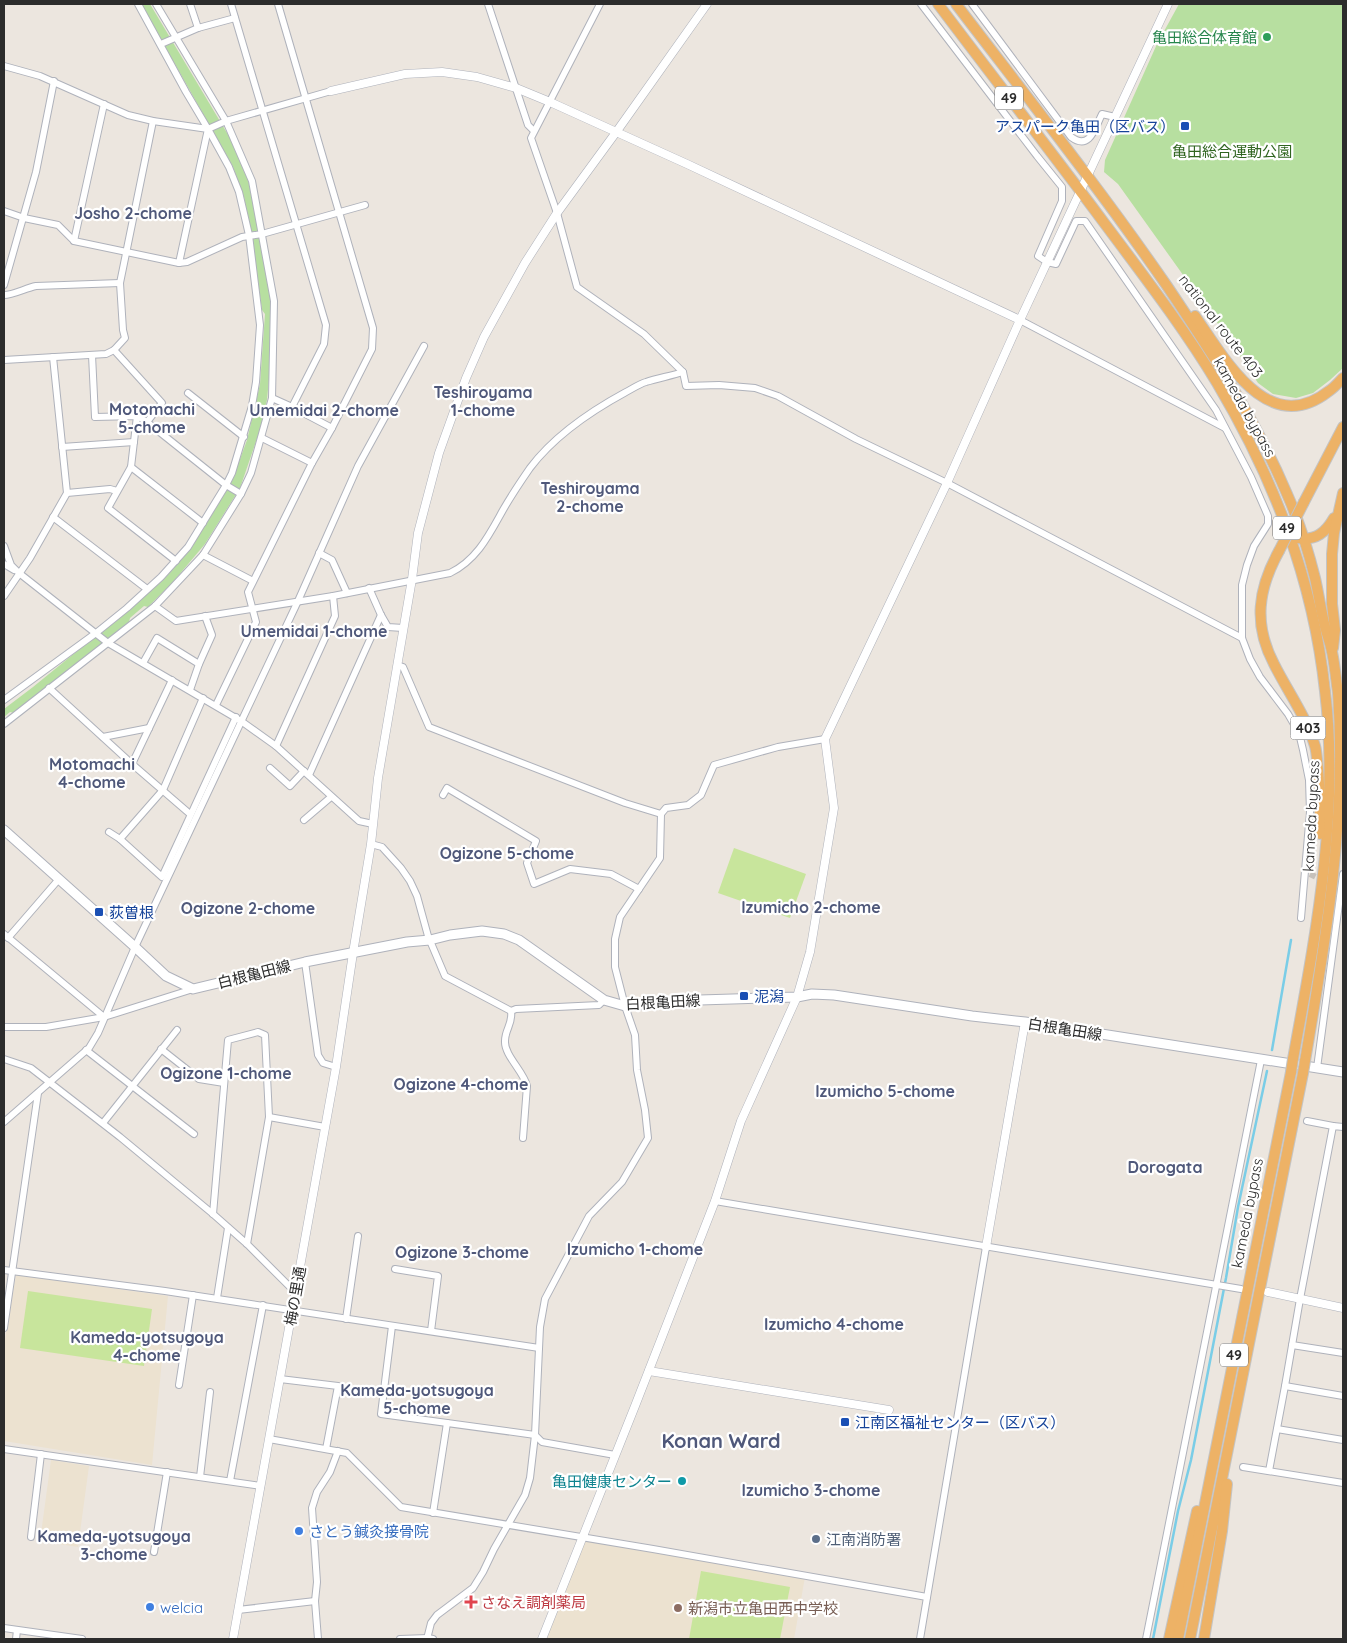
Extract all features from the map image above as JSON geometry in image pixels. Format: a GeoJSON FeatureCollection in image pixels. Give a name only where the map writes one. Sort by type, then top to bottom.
{"type":"FeatureCollection","features":[{"type":"Feature","properties":{"kind":"highway","name":"kameda bypass"},"geometry":{"type":"LineString","coordinates":[[938,4],[1081,192],[1162,302],[1216,381],[1252,445],[1277,499],[1290,534],[1303,573],[1314,620],[1326,692],[1329,788],[1325,856],[1318,918],[1291,1072],[1178,1639]]}},
{"type":"Feature","properties":{"kind":"highway","name":"kameda bypass"},"geometry":{"type":"LineString","coordinates":[[956,4],[1138,245],[1228,378],[1260,437],[1287,494],[1304,539],[1316,581],[1323,620],[1332,653],[1338,692],[1341,743],[1341,796],[1334,879],[1325,944],[1303,1074],[1190,1639]]}},
{"type":"Feature","properties":{"kind":"highway","name":"national route 403"},"geometry":{"type":"LineString","coordinates":[[1138,245],[1187,305],[1232,367],[1253,391],[1273,403],[1293,407],[1313,401],[1329,392],[1343,378]]}},
{"type":"Feature","properties":{"kind":"highway","name":"403"},"geometry":{"type":"LineString","coordinates":[[1318,918],[1320,800],[1316,748],[1304,718],[1273,663],[1263,635],[1260,608],[1263,586],[1270,568],[1343,427]]}},
{"type":"Feature","properties":{"kind":"highway"},"geometry":{"type":"LineString","coordinates":[[1332,653],[1335,630],[1332,604],[1332,554],[1334,533],[1343,493]]}},
{"type":"Feature","properties":{"kind":"highway"},"geometry":{"type":"LineString","coordinates":[[1290,534],[1304,539],[1311,539],[1320,535],[1329,527],[1339,510]]}},
{"type":"Feature","properties":{"kind":"highway"},"geometry":{"type":"LineString","coordinates":[[1204,1639],[1222,1531],[1234,1421]]}},
{"type":"Feature","properties":{"kind":"highway"},"geometry":{"type":"LineString","coordinates":[[1169,1639],[1197,1508],[1206,1497]]}},
{"type":"Feature","properties":{"kind":"main road"},"geometry":{"type":"LineString","coordinates":[[4,830],[166,976],[193,989]]}},
{"type":"Feature","properties":{"kind":"main road","name":"白根亀田線"},"geometry":{"type":"LineString","coordinates":[[193,989],[305,962],[407,942],[482,931],[504,934],[519,940],[604,1000],[625,1006],[700,1000],[797,997],[812,994],[834,995],[1025,1022],[1343,1072]]}},
{"type":"Feature","properties":{"kind":"street"},"geometry":{"type":"LineString","coordinates":[[4,700],[96,633],[147,589],[188,547],[232,473],[252,406],[256,382],[260,325],[249,235],[239,192],[229,167],[138,4]]}},
{"type":"Feature","properties":{"kind":"street"},"geometry":{"type":"LineString","coordinates":[[4,724],[155,606],[203,555],[241,494],[251,473],[272,398],[274,301],[252,181],[226,122],[156,4]]}},
{"type":"Feature","properties":{"kind":"street"},"geometry":{"type":"LineString","coordinates":[[190,4],[198,28]]}},
{"type":"Feature","properties":{"kind":"street"},"geometry":{"type":"LineString","coordinates":[[231,4],[326,325],[324,344],[292,407]]}},
{"type":"Feature","properties":{"kind":"street"},"geometry":{"type":"LineString","coordinates":[[216,706],[256,622],[248,592],[312,463],[372,349],[373,328],[278,4]]}},
{"type":"Feature","properties":{"kind":"street"},"geometry":{"type":"LineString","coordinates":[[488,4],[528,125],[534,131]]}},
{"type":"Feature","properties":{"kind":"street"},"geometry":{"type":"LineString","coordinates":[[592,4],[595,13]]}},
{"type":"Feature","properties":{"kind":"street"},"geometry":{"type":"LineString","coordinates":[[600,4],[531,138],[557,212],[578,287],[644,334],[683,372],[686,386],[719,385],[755,388],[778,396],[856,439],[947,483],[1242,638]]}},
{"type":"Feature","properties":{"kind":"street","name":"梅の里通"},"geometry":{"type":"LineString","coordinates":[[233,1639],[326,1127],[352,953],[371,844],[378,778],[418,533],[438,453],[462,387],[484,337],[557,212],[707,4]]}},
{"type":"Feature","properties":{"kind":"street"},"geometry":{"type":"LineString","coordinates":[[921,4],[1062,187],[1062,202],[1038,256],[1047,262],[1056,264],[1076,222],[1085,221],[1216,410],[1251,477],[1268,516],[1268,524],[1254,546],[1242,585],[1242,638],[1260,677],[1288,714],[1299,733],[1303,750],[1309,788],[1310,812],[1307,872],[1301,918]]}},
{"type":"Feature","properties":{"kind":"street"},"geometry":{"type":"LineString","coordinates":[[972,4],[1071,137],[1077,142],[1089,139],[1102,114],[1115,117]]}},
{"type":"Feature","properties":{"kind":"street"},"geometry":{"type":"LineString","coordinates":[[542,1639],[716,1201],[741,1121],[797,997],[810,952],[834,808],[825,739],[947,483],[1020,320],[1168,4]]}},
{"type":"Feature","properties":{"kind":"street"},"geometry":{"type":"LineString","coordinates":[[161,44],[198,28],[235,18]]}},
{"type":"Feature","properties":{"kind":"street"},"geometry":{"type":"LineString","coordinates":[[941,30],[1001,110]]}},
{"type":"Feature","properties":{"kind":"street"},"geometry":{"type":"LineString","coordinates":[[4,66],[54,81],[128,115],[153,121],[208,129],[331,91],[405,74],[442,72],[477,77],[516,88],[617,131],[1020,320],[1225,428]]}},
{"type":"Feature","properties":{"kind":"street"},"geometry":{"type":"LineString","coordinates":[[4,285],[36,172],[54,81]]}},
{"type":"Feature","properties":{"kind":"street"},"geometry":{"type":"LineString","coordinates":[[74,241],[104,104]]}},
{"type":"Feature","properties":{"kind":"street"},"geometry":{"type":"LineString","coordinates":[[4,360],[106,354],[114,350],[125,338],[120,283],[153,121]]}},
{"type":"Feature","properties":{"kind":"street"},"geometry":{"type":"LineString","coordinates":[[179,263],[208,129]]}},
{"type":"Feature","properties":{"kind":"street"},"geometry":{"type":"LineString","coordinates":[[4,211],[24,218],[58,225],[74,241],[179,263],[187,262],[249,235],[262,234],[365,205]]}},
{"type":"Feature","properties":{"kind":"street"},"geometry":{"type":"LineString","coordinates":[[4,295],[10,295],[36,286],[120,283]]}},
{"type":"Feature","properties":{"kind":"street"},"geometry":{"type":"LineString","coordinates":[[109,832],[120,839],[162,877],[190,814],[298,601],[358,466],[424,346]]}},
{"type":"Feature","properties":{"kind":"street"},"geometry":{"type":"LineString","coordinates":[[114,350],[162,403],[147,422]]}},
{"type":"Feature","properties":{"kind":"street"},"geometry":{"type":"LineString","coordinates":[[92,355],[95,417],[137,416],[226,485],[241,494]]}},
{"type":"Feature","properties":{"kind":"street"},"geometry":{"type":"LineString","coordinates":[[4,596],[67,493],[53,357]]}},
{"type":"Feature","properties":{"kind":"street"},"geometry":{"type":"LineString","coordinates":[[155,606],[176,621],[333,596],[450,573],[461,568],[471,559],[491,533],[504,509],[544,452],[580,421],[604,404],[645,382],[683,372]]}},
{"type":"Feature","properties":{"kind":"street"},"geometry":{"type":"LineString","coordinates":[[188,393],[244,437]]}},
{"type":"Feature","properties":{"kind":"street"},"geometry":{"type":"LineString","coordinates":[[272,398],[332,428]]}},
{"type":"Feature","properties":{"kind":"street"},"geometry":{"type":"LineString","coordinates":[[137,416],[131,466],[108,508],[176,561]]}},
{"type":"Feature","properties":{"kind":"street"},"geometry":{"type":"LineString","coordinates":[[262,438],[312,463]]}},
{"type":"Feature","properties":{"kind":"street"},"geometry":{"type":"LineString","coordinates":[[62,447],[134,442]]}},
{"type":"Feature","properties":{"kind":"street"},"geometry":{"type":"LineString","coordinates":[[131,466],[203,523]]}},
{"type":"Feature","properties":{"kind":"street"},"geometry":{"type":"LineString","coordinates":[[67,493],[110,489],[117,491]]}},
{"type":"Feature","properties":{"kind":"street"},"geometry":{"type":"LineString","coordinates":[[53,517],[147,589]]}},
{"type":"Feature","properties":{"kind":"street"},"geometry":{"type":"LineString","coordinates":[[4,546],[11,565],[19,573]]}},
{"type":"Feature","properties":{"kind":"street"},"geometry":{"type":"LineString","coordinates":[[319,553],[332,560],[347,593]]}},
{"type":"Feature","properties":{"kind":"street"},"geometry":{"type":"LineString","coordinates":[[203,555],[253,581]]}},
{"type":"Feature","properties":{"kind":"street"},"geometry":{"type":"LineString","coordinates":[[4,564],[19,573],[108,643],[239,719],[276,746],[359,821],[373,824]]}},
{"type":"Feature","properties":{"kind":"street"},"geometry":{"type":"LineString","coordinates":[[369,588],[388,627],[403,628]]}},
{"type":"Feature","properties":{"kind":"street"},"geometry":{"type":"LineString","coordinates":[[276,746],[335,616],[333,596]]}},
{"type":"Feature","properties":{"kind":"street"},"geometry":{"type":"LineString","coordinates":[[270,768],[290,786],[306,773],[381,615]]}},
{"type":"Feature","properties":{"kind":"street"},"geometry":{"type":"LineString","coordinates":[[190,690],[212,634],[205,616]]}},
{"type":"Feature","properties":{"kind":"street"},"geometry":{"type":"LineString","coordinates":[[143,662],[157,638],[199,664]]}},
{"type":"Feature","properties":{"kind":"street"},"geometry":{"type":"LineString","coordinates":[[397,665],[403,667],[429,727],[625,803],[661,814]]}},
{"type":"Feature","properties":{"kind":"street"},"geometry":{"type":"LineString","coordinates":[[132,764],[172,680]]}},
{"type":"Feature","properties":{"kind":"street"},"geometry":{"type":"LineString","coordinates":[[49,688],[190,814]]}},
{"type":"Feature","properties":{"kind":"street"},"geometry":{"type":"LineString","coordinates":[[120,839],[163,790],[203,698]]}},
{"type":"Feature","properties":{"kind":"street"},"geometry":{"type":"LineString","coordinates":[[4,1122],[86,1050],[98,1033],[239,719]]}},
{"type":"Feature","properties":{"kind":"street"},"geometry":{"type":"LineString","coordinates":[[103,737],[149,728]]}},
{"type":"Feature","properties":{"kind":"street"},"geometry":{"type":"LineString","coordinates":[[400,1639],[429,1639],[431,1623],[436,1615],[473,1588],[525,1494],[530,1478],[535,1435],[540,1327],[545,1299],[589,1216],[622,1182],[648,1138],[645,1110],[637,1070],[636,1035],[625,1006],[615,967],[615,939],[620,917],[660,858],[661,814],[666,808],[688,805],[701,795],[714,765],[778,747],[825,739]]}},
{"type":"Feature","properties":{"kind":"street"},"geometry":{"type":"LineString","coordinates":[[443,795],[447,788],[536,841],[527,863],[534,884],[570,868],[611,874],[639,889]]}},
{"type":"Feature","properties":{"kind":"street"},"geometry":{"type":"LineString","coordinates":[[304,820],[331,797]]}},
{"type":"Feature","properties":{"kind":"street"},"geometry":{"type":"LineString","coordinates":[[371,844],[382,847],[402,868],[410,881],[417,896],[428,936],[445,976],[510,1011],[512,1018],[504,1042],[510,1057],[526,1080],[527,1086],[523,1138]]}},
{"type":"Feature","properties":{"kind":"street"},"geometry":{"type":"LineString","coordinates":[[1317,1068],[1339,888],[1343,874]]}},
{"type":"Feature","properties":{"kind":"street"},"geometry":{"type":"LineString","coordinates":[[59,879],[6,936],[104,1017]]}},
{"type":"Feature","properties":{"kind":"street"},"geometry":{"type":"LineString","coordinates":[[305,962],[318,1056],[323,1063],[336,1066]]}},
{"type":"Feature","properties":{"kind":"street"},"geometry":{"type":"LineString","coordinates":[[4,1026],[46,1027],[104,1017],[193,989]]}},
{"type":"Feature","properties":{"kind":"street"},"geometry":{"type":"LineString","coordinates":[[510,1011],[516,1009],[599,1005],[604,1000]]}},
{"type":"Feature","properties":{"kind":"street"},"geometry":{"type":"LineString","coordinates":[[920,1639],[1025,1022]]}},
{"type":"Feature","properties":{"kind":"street"},"geometry":{"type":"LineString","coordinates":[[103,1124],[177,1030]]}},
{"type":"Feature","properties":{"kind":"street"},"geometry":{"type":"LineString","coordinates":[[213,1214],[228,1040],[258,1032],[265,1036],[269,1117],[247,1244]]}},
{"type":"Feature","properties":{"kind":"street"},"geometry":{"type":"LineString","coordinates":[[162,1049],[199,1079],[224,1083]]}},
{"type":"Feature","properties":{"kind":"street"},"geometry":{"type":"LineString","coordinates":[[86,1050],[194,1134]]}},
{"type":"Feature","properties":{"kind":"street"},"geometry":{"type":"LineString","coordinates":[[4,1060],[31,1068],[103,1124],[213,1214],[247,1244],[296,1293]]}},
{"type":"Feature","properties":{"kind":"street"},"geometry":{"type":"LineString","coordinates":[[1146,1639],[1218,1285],[1261,1060]]}},
{"type":"Feature","properties":{"kind":"street"},"geometry":{"type":"LineString","coordinates":[[4,1328],[38,1093]]}},
{"type":"Feature","properties":{"kind":"street"},"geometry":{"type":"LineString","coordinates":[[269,1117],[326,1127]]}},
{"type":"Feature","properties":{"kind":"street"},"geometry":{"type":"LineString","coordinates":[[1307,1121],[1343,1128]]}},
{"type":"Feature","properties":{"kind":"street"},"geometry":{"type":"LineString","coordinates":[[1270,1471],[1333,1126]]}},
{"type":"Feature","properties":{"kind":"street"},"geometry":{"type":"LineString","coordinates":[[716,1201],[1241,1290]]}},
{"type":"Feature","properties":{"kind":"street"},"geometry":{"type":"LineString","coordinates":[[217,1298],[228,1228]]}},
{"type":"Feature","properties":{"kind":"street"},"geometry":{"type":"LineString","coordinates":[[346,1318],[358,1236]]}},
{"type":"Feature","properties":{"kind":"street"},"geometry":{"type":"LineString","coordinates":[[395,1269],[438,1276],[431,1331]]}},
{"type":"Feature","properties":{"kind":"street"},"geometry":{"type":"LineString","coordinates":[[4,1270],[217,1298],[540,1348]]}},
{"type":"Feature","properties":{"kind":"street"},"geometry":{"type":"LineString","coordinates":[[1268,1292],[1343,1306]]}},
{"type":"Feature","properties":{"kind":"street"},"geometry":{"type":"LineString","coordinates":[[179,1385],[193,1295]]}},
{"type":"Feature","properties":{"kind":"street"},"geometry":{"type":"LineString","coordinates":[[230,1482],[263,1306]]}},
{"type":"Feature","properties":{"kind":"street"},"geometry":{"type":"LineString","coordinates":[[392,1326],[381,1414],[535,1435],[542,1442],[615,1455]]}},
{"type":"Feature","properties":{"kind":"street"},"geometry":{"type":"LineString","coordinates":[[1292,1344],[1343,1353]]}},
{"type":"Feature","properties":{"kind":"street"},"geometry":{"type":"LineString","coordinates":[[649,1372],[890,1410]]}},
{"type":"Feature","properties":{"kind":"street"},"geometry":{"type":"LineString","coordinates":[[280,1379],[338,1386],[326,1449]]}},
{"type":"Feature","properties":{"kind":"street"},"geometry":{"type":"LineString","coordinates":[[1286,1386],[1343,1396]]}},
{"type":"Feature","properties":{"kind":"street"},"geometry":{"type":"LineString","coordinates":[[200,1477],[210,1392]]}},
{"type":"Feature","properties":{"kind":"street"},"geometry":{"type":"LineString","coordinates":[[433,1512],[447,1423]]}},
{"type":"Feature","properties":{"kind":"street"},"geometry":{"type":"LineString","coordinates":[[1277,1429],[1343,1440]]}},
{"type":"Feature","properties":{"kind":"street"},"geometry":{"type":"LineString","coordinates":[[269,1439],[347,1453],[401,1507],[927,1597]]}},
{"type":"Feature","properties":{"kind":"street"},"geometry":{"type":"LineString","coordinates":[[4,1449],[261,1486]]}},
{"type":"Feature","properties":{"kind":"street"},"geometry":{"type":"LineString","coordinates":[[318,1639],[315,1601],[317,1582],[312,1508],[317,1492],[330,1472],[338,1451]]}},
{"type":"Feature","properties":{"kind":"street"},"geometry":{"type":"LineString","coordinates":[[30,1537],[41,1454]]}},
{"type":"Feature","properties":{"kind":"street"},"geometry":{"type":"LineString","coordinates":[[1243,1467],[1343,1483]]}},
{"type":"Feature","properties":{"kind":"street"},"geometry":{"type":"LineString","coordinates":[[154,1552],[167,1472]]}},
{"type":"Feature","properties":{"kind":"street"},"geometry":{"type":"LineString","coordinates":[[238,1610],[315,1601]]}},
{"type":"Feature","properties":{"kind":"street"},"geometry":{"type":"LineString","coordinates":[[4,1628],[82,1639]]}},
{"type":"Feature","properties":{"kind":"street"},"geometry":{"type":"LineString","coordinates":[[16,1639],[17,1630]]}},
{"type":"Feature","properties":{"kind":"shaded area"},"geometry":{"type":"Polygon","coordinates":[[[16,1275],[168,1296],[152,1465],[4,1441],[4,1345],[16,1275]]]}},
{"type":"Feature","properties":{"kind":"shaded area"},"geometry":{"type":"Polygon","coordinates":[[[51,1460],[89,1466],[78,1547],[40,1541],[51,1460]]]}},
{"type":"Feature","properties":{"kind":"shaded area","name":"新潟市立亀田西中学校"},"geometry":{"type":"Polygon","coordinates":[[[586,1541],[805,1577],[794,1639],[544,1639],[581,1544],[586,1541]]]}},
{"type":"Feature","properties":{"kind":"green space"},"geometry":{"type":"Polygon","coordinates":[[[141,4],[150,4],[236,148],[245,170],[252,194],[271,301],[267,400],[261,427],[240,488],[205,544],[173,582],[148,607],[144,606],[130,618],[129,622],[14,713],[10,712],[4,717],[4,709],[163,580],[189,551],[233,478],[247,440],[260,384],[265,314],[262,310],[244,197],[233,167],[141,4]]]}},
{"type":"Feature","properties":{"kind":"green space","name":"亀田総合運動公園"},"geometry":{"type":"Polygon","coordinates":[[[1179,4],[1343,4],[1343,368],[1313,393],[1296,398],[1273,394],[1258,383],[1231,342],[1118,184],[1104,172],[1105,160],[1157,44],[1179,4]]]}},
{"type":"Feature","properties":{"kind":"green space"},"geometry":{"type":"Polygon","coordinates":[[[734,848],[806,874],[790,918],[718,893],[734,848]]]}},
{"type":"Feature","properties":{"kind":"green space"},"geometry":{"type":"Polygon","coordinates":[[[28,1291],[152,1309],[144,1366],[20,1348],[28,1291]]]}},
{"type":"Feature","properties":{"kind":"green space"},"geometry":{"type":"Polygon","coordinates":[[[701,1571],[790,1587],[780,1639],[689,1639],[701,1571]]]}},
{"type":"Feature","properties":{"kind":"waterway"},"geometry":{"type":"LineString","coordinates":[[1272,1050],[1291,940]]}},
{"type":"Feature","properties":{"kind":"waterway"},"geometry":{"type":"LineString","coordinates":[[1153,1639],[1178,1511],[1191,1460],[1238,1207],[1267,1071]]}},
{"type":"Feature","properties":{"kind":"tunnel"},"geometry":{"type":"LineString","coordinates":[[1310,874],[1324,881]]}},
{"type":"Feature","properties":{"kind":"place","name":"亀田総合体育館"},"geometry":{"type":"Point","coordinates":[1267,37]}},
{"type":"Feature","properties":{"kind":"place","name":"アスパーク亀田（区バス）"},"geometry":{"type":"Point","coordinates":[1185,126]}},
{"type":"Feature","properties":{"kind":"place","name":"荻曽根"},"geometry":{"type":"Point","coordinates":[99,912]}},
{"type":"Feature","properties":{"kind":"place","name":"泥潟"},"geometry":{"type":"Point","coordinates":[744,996]}},
{"type":"Feature","properties":{"kind":"place","name":"江南区福祉センター（区バス）"},"geometry":{"type":"Point","coordinates":[845,1422]}},
{"type":"Feature","properties":{"kind":"place","name":"亀田健康センター"},"geometry":{"type":"Point","coordinates":[682,1481]}},
{"type":"Feature","properties":{"kind":"place","name":"さとう鍼灸接骨院"},"geometry":{"type":"Point","coordinates":[299,1531]}},
{"type":"Feature","properties":{"kind":"place","name":"江南消防署"},"geometry":{"type":"Point","coordinates":[816,1539]}},
{"type":"Feature","properties":{"kind":"place","name":"さなえ調剤薬局"},"geometry":{"type":"Point","coordinates":[471,1602]}},
{"type":"Feature","properties":{"kind":"place","name":"welcia"},"geometry":{"type":"Point","coordinates":[150,1607]}},
{"type":"Feature","properties":{"kind":"place","name":"新潟市立亀田西中学校"},"geometry":{"type":"Point","coordinates":[678,1608]}},
{"type":"Feature","properties":{"kind":"district","name":"Josho 2-chome"},"geometry":{"type":"Point","coordinates":[133,213]}},
{"type":"Feature","properties":{"kind":"district","name":"Teshiroyama 1-chome"},"geometry":{"type":"Point","coordinates":[483,401]}},
{"type":"Feature","properties":{"kind":"district","name":"Umemidai 2-chome"},"geometry":{"type":"Point","coordinates":[324,410]}},
{"type":"Feature","properties":{"kind":"district","name":"Motomachi 5-chome"},"geometry":{"type":"Point","coordinates":[152,418]}},
{"type":"Feature","properties":{"kind":"district","name":"Teshiroyama 2-chome"},"geometry":{"type":"Point","coordinates":[590,497]}},
{"type":"Feature","properties":{"kind":"district","name":"Umemidai 1-chome"},"geometry":{"type":"Point","coordinates":[314,631]}},
{"type":"Feature","properties":{"kind":"district","name":"Motomachi 4-chome"},"geometry":{"type":"Point","coordinates":[92,773]}},
{"type":"Feature","properties":{"kind":"district","name":"Ogizone 5-chome"},"geometry":{"type":"Point","coordinates":[507,853]}},
{"type":"Feature","properties":{"kind":"district","name":"Izumicho 2-chome"},"geometry":{"type":"Point","coordinates":[811,907]}},
{"type":"Feature","properties":{"kind":"district","name":"Ogizone 2-chome"},"geometry":{"type":"Point","coordinates":[248,908]}},
{"type":"Feature","properties":{"kind":"district","name":"Ogizone 1-chome"},"geometry":{"type":"Point","coordinates":[226,1073]}},
{"type":"Feature","properties":{"kind":"district","name":"Ogizone 4-chome"},"geometry":{"type":"Point","coordinates":[461,1084]}},
{"type":"Feature","properties":{"kind":"district","name":"Izumicho 5-chome"},"geometry":{"type":"Point","coordinates":[885,1091]}},
{"type":"Feature","properties":{"kind":"district","name":"Dorogata"},"geometry":{"type":"Point","coordinates":[1165,1167]}},
{"type":"Feature","properties":{"kind":"district","name":"Izumicho 1-chome"},"geometry":{"type":"Point","coordinates":[635,1249]}},
{"type":"Feature","properties":{"kind":"district","name":"Ogizone 3-chome"},"geometry":{"type":"Point","coordinates":[462,1252]}},
{"type":"Feature","properties":{"kind":"district","name":"Izumicho 4-chome"},"geometry":{"type":"Point","coordinates":[834,1324]}},
{"type":"Feature","properties":{"kind":"district","name":"Kameda-yotsugoya 4-chome"},"geometry":{"type":"Point","coordinates":[147,1346]}},
{"type":"Feature","properties":{"kind":"district","name":"Kameda-yotsugoya 5-chome"},"geometry":{"type":"Point","coordinates":[417,1399]}},
{"type":"Feature","properties":{"kind":"district","name":"Konan Ward"},"geometry":{"type":"Point","coordinates":[721,1440]}},
{"type":"Feature","properties":{"kind":"district","name":"Izumicho 3-chome"},"geometry":{"type":"Point","coordinates":[811,1490]}},
{"type":"Feature","properties":{"kind":"district","name":"Kameda-yotsugoya 3-chome"},"geometry":{"type":"Point","coordinates":[114,1545]}}]}
